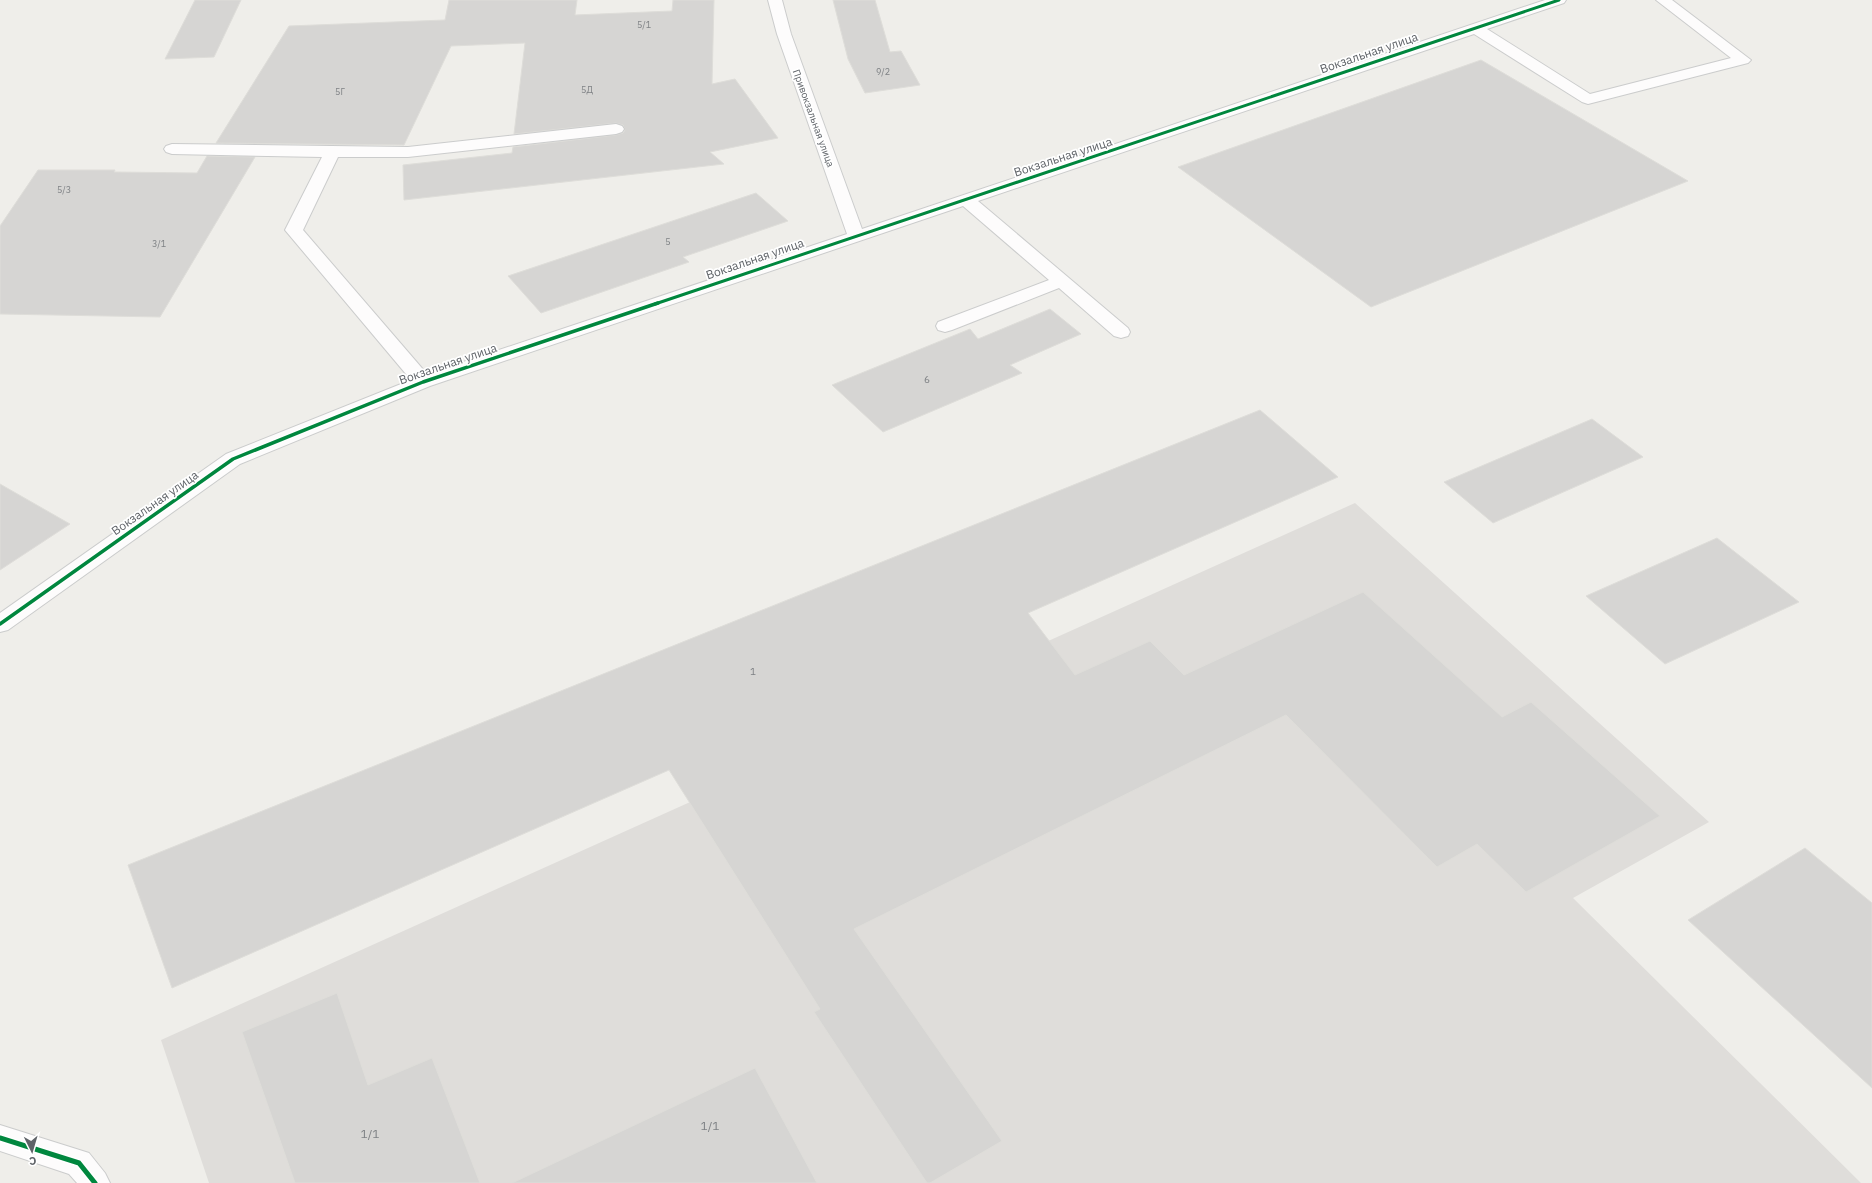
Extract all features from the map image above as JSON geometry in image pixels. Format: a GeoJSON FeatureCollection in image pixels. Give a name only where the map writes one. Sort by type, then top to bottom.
{"type":"FeatureCollection","features":[{"type":"Feature","properties":{"kind":"street","name":"Привокзальная улица"},"geometry":{"type":"LineString","coordinates":[[775,0],[784,34],[856,236]]}},
{"type":"Feature","properties":{"kind":"street","name":"Вокзальная улица"},"geometry":{"type":"LineString","coordinates":[[0,624],[233,459],[423,382],[1559,0]]}},
{"type":"Feature","properties":{"kind":"street"},"geometry":{"type":"LineString","coordinates":[[1475,28],[1588,100],[1744,60],[1663,0]]}},
{"type":"Feature","properties":{"kind":"street"},"geometry":{"type":"LineString","coordinates":[[172,149],[408,152],[616,129]]}},
{"type":"Feature","properties":{"kind":"street"},"geometry":{"type":"LineString","coordinates":[[332,152],[294,230],[423,382]]}},
{"type":"Feature","properties":{"kind":"street"},"geometry":{"type":"LineString","coordinates":[[966,200],[1121,332]]}},
{"type":"Feature","properties":{"kind":"street"},"geometry":{"type":"LineString","coordinates":[[945,326],[1061,281]]}},
{"type":"Feature","properties":{"kind":"street"},"geometry":{"type":"LineString","coordinates":[[0,1138],[79,1163],[95,1183]]}},
{"type":"Feature","properties":{"kind":"shaded area"},"geometry":{"type":"Polygon","coordinates":[[[1355,503],[1709,822],[1573,898],[1861,1183],[209,1183],[161,1040],[1355,503]]]}},
{"type":"Feature","properties":{"kind":"building"},"geometry":{"type":"Polygon","coordinates":[[[195,0],[241,0],[214,57],[165,59],[195,0]]]}},
{"type":"Feature","properties":{"kind":"building"},"geometry":{"type":"Polygon","coordinates":[[[449,0],[577,0],[575,15],[672,11],[673,0],[714,0],[712,84],[735,79],[778,138],[710,152],[724,164],[404,200],[403,165],[512,153],[513,147],[623,133],[625,130],[623,125],[616,123],[514,134],[525,43],[451,46],[404,145],[216,143],[289,26],[445,20],[449,0]]]}},
{"type":"Feature","properties":{"kind":"building"},"geometry":{"type":"Polygon","coordinates":[[[833,0],[875,0],[890,52],[901,51],[920,85],[865,93],[848,59],[833,0]]]}},
{"type":"Feature","properties":{"kind":"building"},"geometry":{"type":"Polygon","coordinates":[[[1481,60],[1688,181],[1371,307],[1178,167],[1481,60]]]}},
{"type":"Feature","properties":{"kind":"building"},"geometry":{"type":"Polygon","coordinates":[[[207,156],[255,157],[160,317],[0,314],[0,226],[38,170],[115,170],[114,172],[197,173],[207,156]]]}},
{"type":"Feature","properties":{"kind":"building"},"geometry":{"type":"Polygon","coordinates":[[[756,193],[788,221],[683,257],[689,262],[541,313],[508,276],[756,193]]]}},
{"type":"Feature","properties":{"kind":"building"},"geometry":{"type":"Polygon","coordinates":[[[1050,309],[1081,334],[1010,365],[1022,373],[883,432],[832,385],[970,329],[978,339],[1050,309]]]}},
{"type":"Feature","properties":{"kind":"building"},"geometry":{"type":"Polygon","coordinates":[[[1260,410],[1338,477],[1028,613],[1075,675],[1150,641],[1184,675],[1363,592],[1502,717],[1531,702],[1660,816],[1526,892],[1477,844],[1437,867],[1286,715],[854,929],[1002,1141],[930,1183],[927,1183],[814,1012],[820,1009],[669,770],[172,988],[128,865],[1260,410]]]}},
{"type":"Feature","properties":{"kind":"building"},"geometry":{"type":"Polygon","coordinates":[[[1592,419],[1643,457],[1493,523],[1444,482],[1592,419]]]}},
{"type":"Feature","properties":{"kind":"building"},"geometry":{"type":"Polygon","coordinates":[[[0,484],[70,524],[0,570],[0,484]]]}},
{"type":"Feature","properties":{"kind":"building"},"geometry":{"type":"Polygon","coordinates":[[[1717,538],[1799,602],[1665,664],[1586,596],[1717,538]]]}},
{"type":"Feature","properties":{"kind":"building"},"geometry":{"type":"Polygon","coordinates":[[[1805,848],[1872,903],[1872,1088],[1688,920],[1805,848]]]}},
{"type":"Feature","properties":{"kind":"building"},"geometry":{"type":"Polygon","coordinates":[[[337,993],[368,1085],[432,1058],[480,1183],[295,1183],[242,1032],[337,993]]]}},
{"type":"Feature","properties":{"kind":"building"},"geometry":{"type":"Polygon","coordinates":[[[755,1068],[817,1183],[512,1183],[755,1068]]]}},
{"type":"Feature","properties":{"kind":"cycle path"},"geometry":{"type":"LineString","coordinates":[[0,624],[233,459],[423,382],[1559,0]]}},
{"type":"Feature","properties":{"kind":"cycle path"},"geometry":{"type":"LineString","coordinates":[[0,1138],[79,1163],[95,1183]]}}]}
